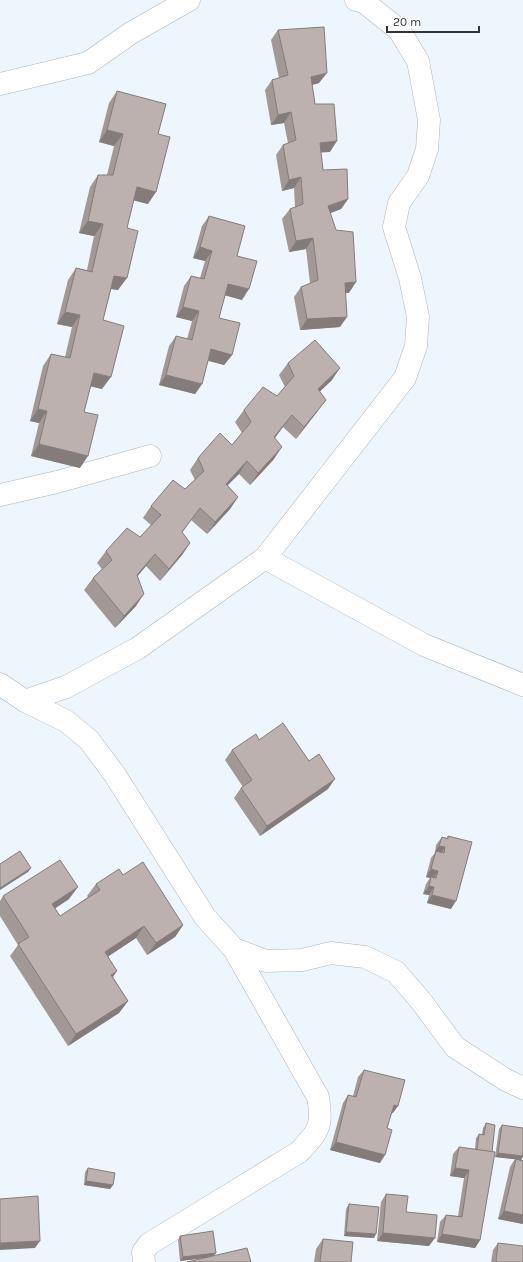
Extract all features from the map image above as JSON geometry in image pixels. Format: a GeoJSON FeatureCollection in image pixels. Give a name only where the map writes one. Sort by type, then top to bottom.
{"type":"FeatureCollection","features":[{"type":"Feature","properties":{"kind":"street"},"geometry":{"type":"LineString","coordinates":[[0,84],[88,63],[130,33],[189,0]]}},
{"type":"Feature","properties":{"kind":"street"},"geometry":{"type":"LineString","coordinates":[[25,701],[66,687],[138,648],[265,558],[405,378],[416,346],[418,317],[410,278],[394,228],[399,203],[418,176],[428,148],[429,120],[418,61],[399,30],[364,2],[356,0]]}},
{"type":"Feature","properties":{"kind":"street"},"geometry":{"type":"LineString","coordinates":[[0,495],[58,482],[150,456]]}},
{"type":"Feature","properties":{"kind":"street"},"geometry":{"type":"LineString","coordinates":[[265,558],[424,645],[523,685]]}},
{"type":"Feature","properties":{"kind":"street"},"geometry":{"type":"LineString","coordinates":[[0,684],[25,701],[66,721],[89,740],[114,775],[205,917],[234,949],[318,1097],[322,1116],[314,1136],[299,1152],[149,1244],[143,1252],[144,1262]]}},
{"type":"Feature","properties":{"kind":"street"},"geometry":{"type":"LineString","coordinates":[[234,949],[266,962],[302,960],[331,953],[365,957],[378,963],[396,972],[421,1001],[455,1047],[506,1080],[523,1088]]}},
{"type":"Feature","properties":{"kind":"building"},"geometry":{"type":"Polygon","coordinates":[[[324,27],[327,73],[311,77],[315,104],[334,104],[337,141],[320,143],[323,170],[347,169],[348,199],[328,206],[336,230],[353,232],[356,282],[345,283],[347,317],[307,319],[301,287],[318,280],[313,238],[296,241],[290,209],[303,204],[301,177],[289,180],[283,145],[296,140],[291,112],[278,115],[272,80],[288,75],[278,30],[324,27]]]}},
{"type":"Feature","properties":{"kind":"building"},"geometry":{"type":"Polygon","coordinates":[[[117,91],[166,104],[158,134],[170,137],[156,192],[137,187],[127,228],[138,231],[127,278],[114,276],[103,320],[124,326],[111,377],[94,373],[84,412],[98,415],[88,456],[39,444],[47,411],[38,409],[51,354],[70,358],[80,315],[65,312],[76,268],[92,272],[103,224],[88,221],[98,175],[113,175],[123,134],[107,130],[117,91]]]}},
{"type":"Feature","properties":{"kind":"building"},"geometry":{"type":"Polygon","coordinates":[[[209,216],[245,226],[237,256],[257,261],[249,289],[228,284],[219,318],[240,323],[232,355],[211,349],[202,384],[166,375],[176,336],[192,340],[199,311],[183,307],[191,276],[204,279],[212,251],[200,247],[209,216]]]}},
{"type":"Feature","properties":{"kind":"building"},"geometry":{"type":"Polygon","coordinates":[[[315,340],[340,368],[318,389],[326,400],[304,427],[292,415],[274,437],[282,447],[258,473],[247,461],[226,484],[238,497],[215,522],[200,508],[182,532],[190,543],[169,569],[155,554],[137,575],[144,594],[124,616],[93,578],[112,560],[106,551],[127,528],[140,537],[161,515],[151,506],[173,480],[185,489],[204,471],[198,458],[220,433],[232,445],[251,422],[244,410],[263,387],[277,396],[294,376],[288,363],[315,340]]]}},
{"type":"Feature","properties":{"kind":"building"},"geometry":{"type":"Polygon","coordinates":[[[283,723],[309,761],[319,754],[335,779],[267,826],[241,788],[252,780],[232,750],[256,734],[259,740],[283,723]]]}},
{"type":"Feature","properties":{"kind":"building"},"geometry":{"type":"Polygon","coordinates":[[[448,836],[472,842],[456,901],[432,895],[434,887],[429,886],[431,877],[436,878],[438,871],[431,869],[436,851],[444,853],[445,847],[439,846],[442,837],[448,839],[448,836]]]}},
{"type":"Feature","properties":{"kind":"building"},"geometry":{"type":"Polygon","coordinates":[[[20,851],[31,868],[0,888],[0,864],[20,851]]]}},
{"type":"Feature","properties":{"kind":"building"},"geometry":{"type":"Polygon","coordinates":[[[60,860],[78,887],[52,904],[60,916],[100,890],[96,884],[119,869],[123,875],[143,862],[183,925],[156,943],[144,926],[105,952],[117,971],[111,975],[128,1001],[76,1034],[18,944],[29,937],[3,896],[60,860]]]}},
{"type":"Feature","properties":{"kind":"building"},"geometry":{"type":"Polygon","coordinates":[[[364,1070],[405,1080],[398,1106],[394,1105],[387,1128],[392,1130],[385,1155],[336,1142],[348,1095],[356,1097],[364,1070]]]}},
{"type":"Feature","properties":{"kind":"building"},"geometry":{"type":"Polygon","coordinates":[[[486,1123],[495,1125],[492,1152],[477,1150],[479,1134],[484,1135],[486,1123]]]}},
{"type":"Feature","properties":{"kind":"building"},"geometry":{"type":"Polygon","coordinates":[[[502,1125],[523,1128],[523,1156],[498,1153],[502,1125]]]}},
{"type":"Feature","properties":{"kind":"building"},"geometry":{"type":"Polygon","coordinates":[[[459,1147],[495,1152],[480,1240],[442,1234],[446,1215],[462,1217],[469,1170],[455,1168],[459,1147]]]}},
{"type":"Feature","properties":{"kind":"building"},"geometry":{"type":"Polygon","coordinates":[[[516,1159],[523,1161],[523,1215],[504,1211],[516,1159]]]}},
{"type":"Feature","properties":{"kind":"building"},"geometry":{"type":"Polygon","coordinates":[[[88,1168],[115,1173],[113,1185],[86,1181],[88,1168]]]}},
{"type":"Feature","properties":{"kind":"building"},"geometry":{"type":"Polygon","coordinates":[[[386,1194],[408,1196],[406,1212],[437,1215],[435,1238],[383,1233],[386,1194]]]}},
{"type":"Feature","properties":{"kind":"building"},"geometry":{"type":"Polygon","coordinates":[[[38,1196],[40,1241],[0,1243],[0,1199],[38,1196]]]}},
{"type":"Feature","properties":{"kind":"building"},"geometry":{"type":"Polygon","coordinates":[[[349,1204],[379,1207],[376,1234],[346,1232],[349,1204]]]}},
{"type":"Feature","properties":{"kind":"building"},"geometry":{"type":"Polygon","coordinates":[[[213,1231],[216,1253],[183,1257],[180,1236],[213,1231]]]}},
{"type":"Feature","properties":{"kind":"building"},"geometry":{"type":"Polygon","coordinates":[[[323,1239],[353,1242],[351,1262],[320,1262],[323,1239]]]}},
{"type":"Feature","properties":{"kind":"building"},"geometry":{"type":"Polygon","coordinates":[[[498,1243],[523,1246],[523,1262],[496,1262],[498,1243]]]}},
{"type":"Feature","properties":{"kind":"building"},"geometry":{"type":"Polygon","coordinates":[[[247,1248],[251,1262],[187,1262],[247,1248]]]}}]}
